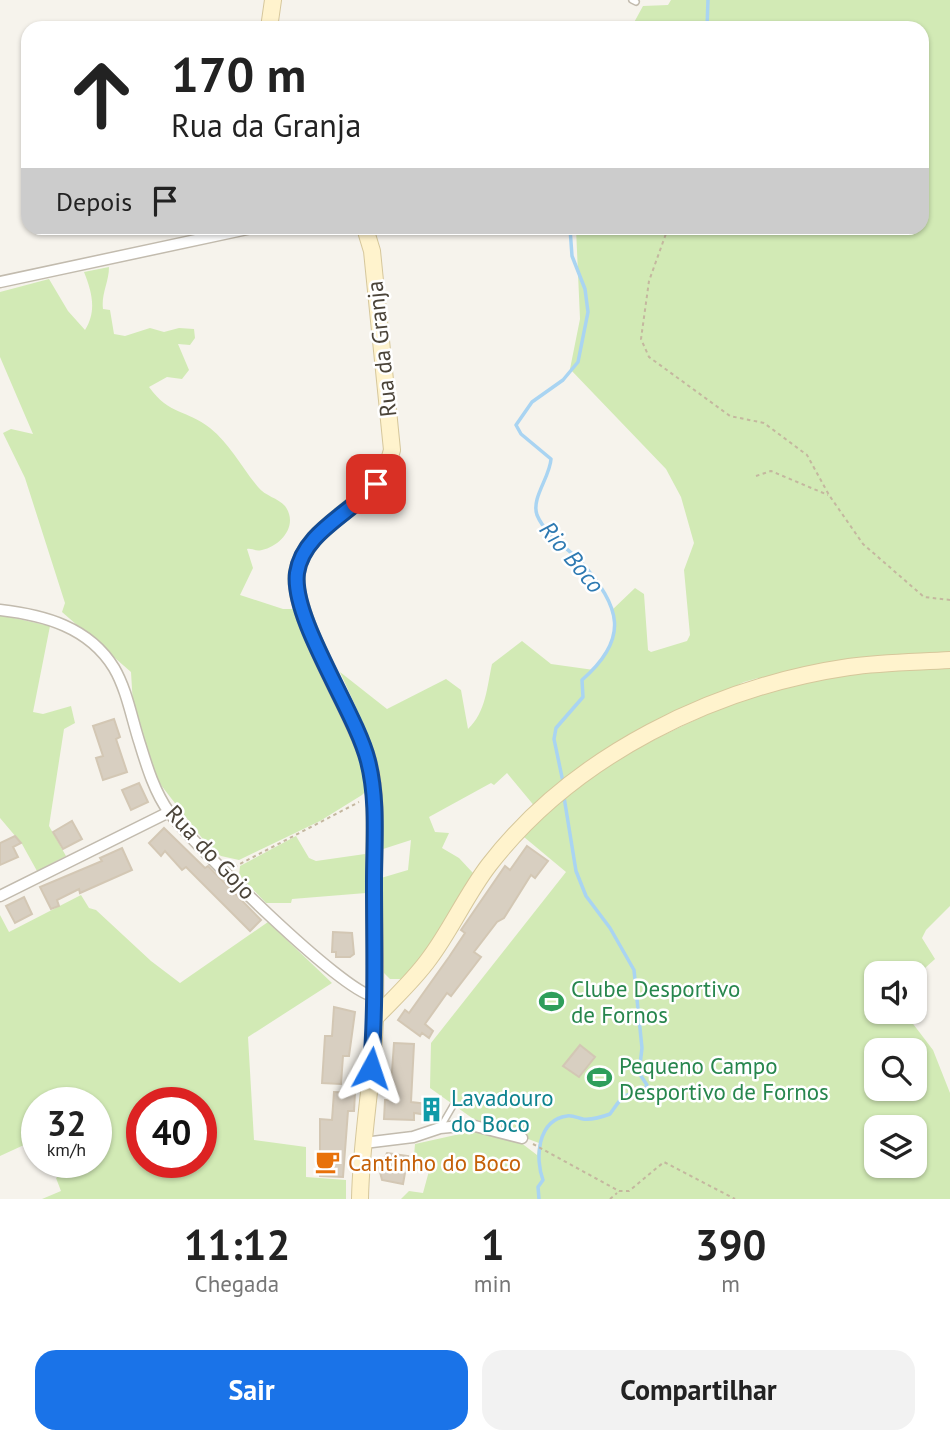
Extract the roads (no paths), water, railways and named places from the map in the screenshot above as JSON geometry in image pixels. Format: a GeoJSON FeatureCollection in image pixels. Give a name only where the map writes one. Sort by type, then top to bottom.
{"type":"FeatureCollection","features":[{"type":"Feature","properties":{"kind":"street"},"geometry":{"type":"LineString","coordinates":[[270,21],[273,0]]}},
{"type":"Feature","properties":{"kind":"street"},"geometry":{"type":"LineString","coordinates":[[0,282],[219,235]]}},
{"type":"Feature","properties":{"kind":"street","name":"Rua da Granja"},"geometry":{"type":"LineString","coordinates":[[360,1199],[375,1018],[374,798],[368,758],[300,603],[297,572],[310,542],[365,498],[387,470],[392,450],[372,251],[367,235]]}},
{"type":"Feature","properties":{"kind":"street","name":"Rua do Gojo"},"geometry":{"type":"LineString","coordinates":[[0,610],[49,617],[81,635],[113,666],[148,772],[169,812],[323,964],[357,991],[374,996]]}},
{"type":"Feature","properties":{"kind":"street"},"geometry":{"type":"LineString","coordinates":[[375,1018],[430,959],[490,864],[571,783],[651,733],[750,688],[851,666],[950,660]]}},
{"type":"Feature","properties":{"kind":"street"},"geometry":{"type":"LineString","coordinates":[[0,896],[169,812]]}},
{"type":"Feature","properties":{"kind":"street"},"geometry":{"type":"LineString","coordinates":[[374,996],[381,991],[405,986]]}},
{"type":"Feature","properties":{"kind":"street"},"geometry":{"type":"LineString","coordinates":[[364,1143],[413,1138],[440,1128],[471,1125],[527,1141]]}},
{"type":"Feature","properties":{"kind":"lane"},"geometry":{"type":"LineString","coordinates":[[440,1128],[454,1104]]}},
{"type":"Feature","properties":{"kind":"waterway","name":"Rio Boco"},"geometry":{"type":"LineString","coordinates":[[707,21],[708,0]]}},
{"type":"Feature","properties":{"kind":"waterway","name":"Rio Boco"},"geometry":{"type":"LineString","coordinates":[[563,782],[554,739],[556,728],[583,697],[582,680],[608,650],[614,622],[612,608],[594,578],[581,562],[551,535],[537,515],[537,502],[551,459],[521,434],[516,425],[532,402],[563,380],[578,362],[588,312],[585,289],[572,256],[570,235]]}},
{"type":"Feature","properties":{"kind":"waterway","name":"Rio Boco"},"geometry":{"type":"LineString","coordinates":[[539,1199],[538,1187],[543,1180],[539,1152],[544,1132],[549,1125],[567,1116],[590,1119],[610,1114],[624,1097],[644,1090],[647,1085],[639,1073],[642,1048],[634,970],[610,928],[586,896],[576,871],[564,797]]}},
{"type":"Feature","properties":{"kind":"place","name":"Clube Desportivo de Fornos"},"geometry":{"type":"Point","coordinates":[551,1001]}},
{"type":"Feature","properties":{"kind":"place","name":"Pequeno Campo Desportivo de Fornos"},"geometry":{"type":"Point","coordinates":[599,1078]}},
{"type":"Feature","properties":{"kind":"place","name":"Lavadouro do Boco"},"geometry":{"type":"Point","coordinates":[431,1110]}},
{"type":"Feature","properties":{"kind":"place","name":"Cantinho do Boco"},"geometry":{"type":"Point","coordinates":[328,1162]}}]}
